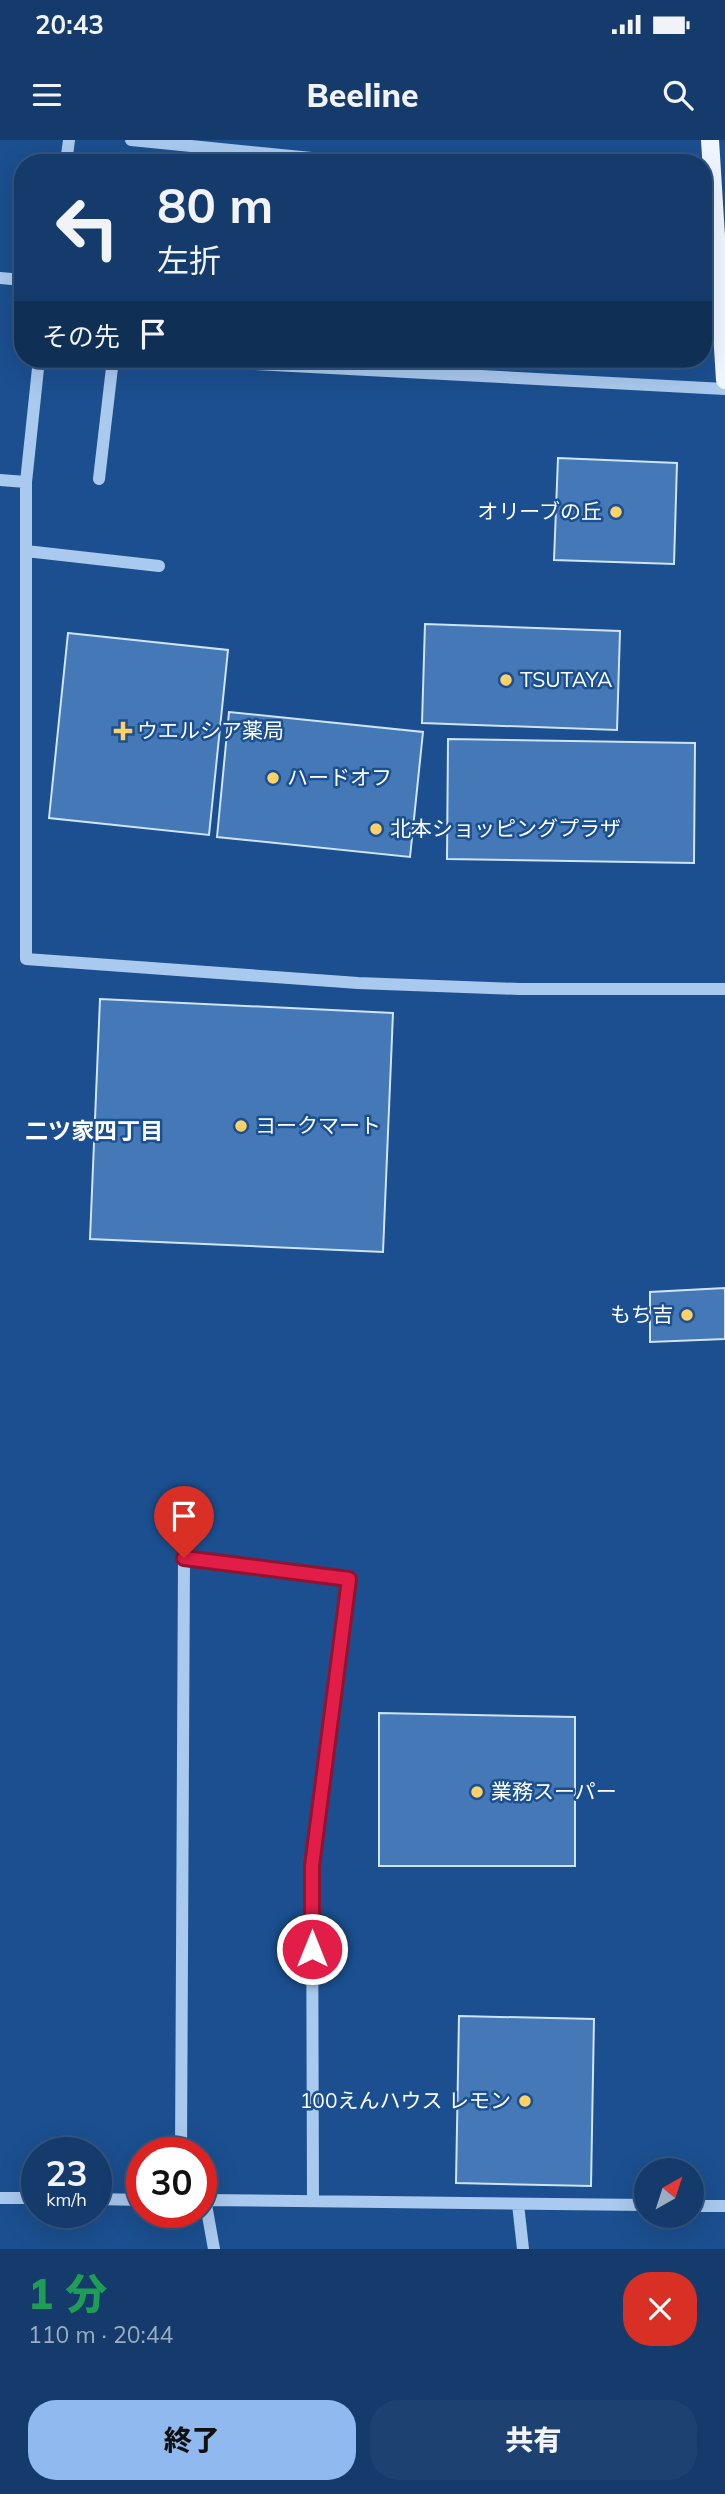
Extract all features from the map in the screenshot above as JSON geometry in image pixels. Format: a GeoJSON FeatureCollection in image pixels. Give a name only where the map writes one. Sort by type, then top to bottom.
{"type":"FeatureCollection","features":[{"type":"Feature","properties":{"kind":"main road"},"geometry":{"type":"LineString","coordinates":[[712,240],[725,380]]}},
{"type":"Feature","properties":{"kind":"street"},"geometry":{"type":"LineString","coordinates":[[131,140],[272,154]]}},
{"type":"Feature","properties":{"kind":"street"},"geometry":{"type":"LineString","coordinates":[[38,368],[26,482],[26,959],[358,983],[519,989],[725,989]]}},
{"type":"Feature","properties":{"kind":"street"},"geometry":{"type":"LineString","coordinates":[[99,479],[112,368]]}},
{"type":"Feature","properties":{"kind":"street"},"geometry":{"type":"LineString","coordinates":[[330,368],[725,389]]}},
{"type":"Feature","properties":{"kind":"street"},"geometry":{"type":"LineString","coordinates":[[0,480],[26,482]]}},
{"type":"Feature","properties":{"kind":"street"},"geometry":{"type":"LineString","coordinates":[[26,551],[159,566]]}},
{"type":"Feature","properties":{"kind":"street"},"geometry":{"type":"LineString","coordinates":[[181,2137],[184,1558],[349,1579],[312,1866],[313,2201]]}},
{"type":"Feature","properties":{"kind":"street"},"geometry":{"type":"LineString","coordinates":[[0,2198],[21,2198]]}},
{"type":"Feature","properties":{"kind":"street"},"geometry":{"type":"LineString","coordinates":[[217,2199],[634,2205]]}},
{"type":"Feature","properties":{"kind":"street"},"geometry":{"type":"LineString","coordinates":[[518,2204],[523,2249]]}},
{"type":"Feature","properties":{"kind":"street"},"geometry":{"type":"LineString","coordinates":[[704,2206],[725,2206]]}},
{"type":"Feature","properties":{"kind":"street"},"geometry":{"type":"LineString","coordinates":[[210,2228],[215,2249]]}},
{"type":"Feature","properties":{"kind":"building","name":"オリーブの丘"},"geometry":{"type":"Polygon","coordinates":[[[558,458],[677,463],[674,564],[554,560],[558,458]]]}},
{"type":"Feature","properties":{"kind":"building"},"geometry":{"type":"Polygon","coordinates":[[[425,624],[620,631],[617,730],[422,723],[425,624]]]}},
{"type":"Feature","properties":{"kind":"building"},"geometry":{"type":"Polygon","coordinates":[[[68,633],[228,650],[209,835],[49,818],[68,633]]]}},
{"type":"Feature","properties":{"kind":"building"},"geometry":{"type":"Polygon","coordinates":[[[229,712],[423,732],[410,857],[217,837],[229,712]]]}},
{"type":"Feature","properties":{"kind":"building"},"geometry":{"type":"Polygon","coordinates":[[[448,739],[695,743],[694,863],[447,859],[448,739]]]}},
{"type":"Feature","properties":{"kind":"building","name":"ヨークマート"},"geometry":{"type":"Polygon","coordinates":[[[100,999],[393,1013],[383,1252],[90,1239],[100,999]]]}},
{"type":"Feature","properties":{"kind":"building","name":"もち吉"},"geometry":{"type":"Polygon","coordinates":[[[725,1288],[725,1339],[650,1342],[650,1292],[725,1288]]]}},
{"type":"Feature","properties":{"kind":"building","name":"業務スーパー"},"geometry":{"type":"Polygon","coordinates":[[[379,1713],[575,1717],[575,1866],[379,1866],[379,1713]]]}},
{"type":"Feature","properties":{"kind":"building","name":"100えんハウス レモン"},"geometry":{"type":"Polygon","coordinates":[[[459,2016],[594,2019],[591,2186],[456,2183],[459,2016]]]}},
{"type":"Feature","properties":{"kind":"place","name":"オリーブの丘"},"geometry":{"type":"Point","coordinates":[616,512]}},
{"type":"Feature","properties":{"kind":"place","name":"TSUTAYA"},"geometry":{"type":"Point","coordinates":[506,680]}},
{"type":"Feature","properties":{"kind":"place","name":"ウエルシア薬局"},"geometry":{"type":"Point","coordinates":[123,731]}},
{"type":"Feature","properties":{"kind":"place","name":"ハードオフ"},"geometry":{"type":"Point","coordinates":[273,778]}},
{"type":"Feature","properties":{"kind":"place","name":"北本ショッピングプラザ"},"geometry":{"type":"Point","coordinates":[376,829]}},
{"type":"Feature","properties":{"kind":"place","name":"ヨークマート"},"geometry":{"type":"Point","coordinates":[241,1126]}},
{"type":"Feature","properties":{"kind":"place","name":"もち吉"},"geometry":{"type":"Point","coordinates":[687,1315]}},
{"type":"Feature","properties":{"kind":"place","name":"業務スーパー"},"geometry":{"type":"Point","coordinates":[477,1792]}},
{"type":"Feature","properties":{"kind":"place","name":"100えんハウス レモン"},"geometry":{"type":"Point","coordinates":[525,2101]}},
{"type":"Feature","properties":{"kind":"district","name":"二ツ家四丁目"},"geometry":{"type":"Point","coordinates":[94,1131]}},
{"type":"Feature","properties":{"kind":"route"},"geometry":{"type":"LineString","coordinates":[[184,1558],[349,1579],[312,1866],[312,1949]]}}]}
